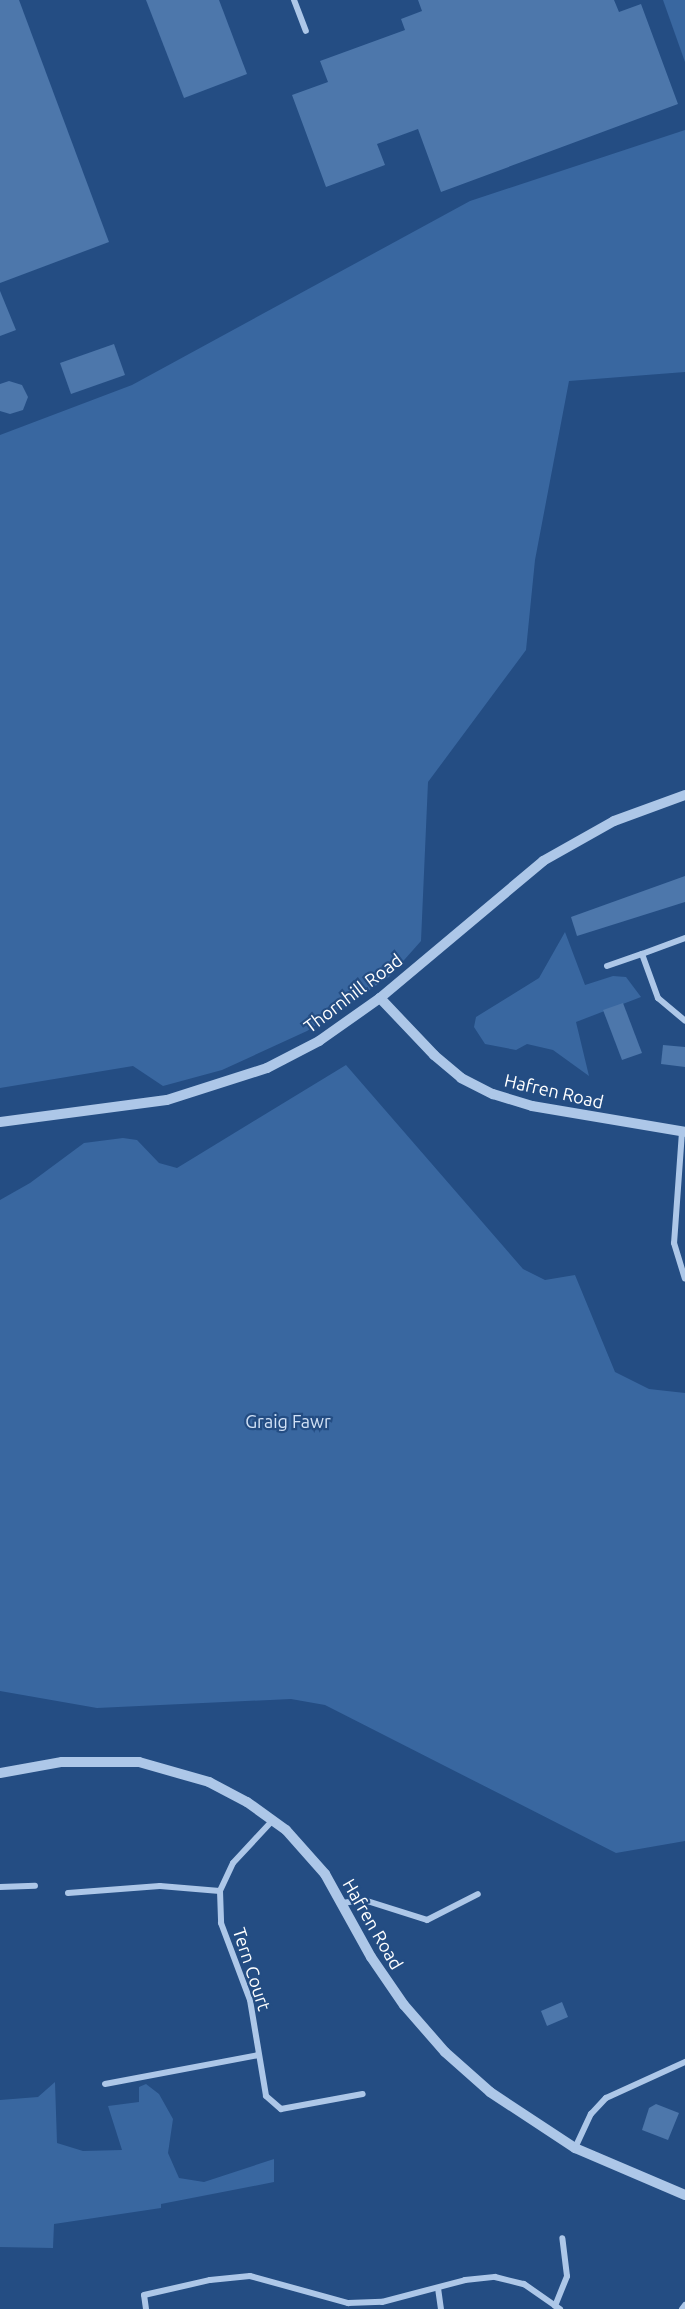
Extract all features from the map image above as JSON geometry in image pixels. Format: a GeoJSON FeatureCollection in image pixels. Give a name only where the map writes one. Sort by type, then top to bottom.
{"type":"FeatureCollection","features":[{"type":"Feature","properties":{"kind":"street"},"geometry":{"type":"LineString","coordinates":[[294,0],[306,31]]}},
{"type":"Feature","properties":{"kind":"street","name":"Thornhill Road"},"geometry":{"type":"LineString","coordinates":[[0,1122],[167,1101],[230,1082],[319,1041],[380,998],[543,861],[614,821],[685,795]]}},
{"type":"Feature","properties":{"kind":"street"},"geometry":{"type":"LineString","coordinates":[[607,966],[685,938]]}},
{"type":"Feature","properties":{"kind":"street"},"geometry":{"type":"LineString","coordinates":[[642,954],[658,998],[679,1020],[685,1021]]}},
{"type":"Feature","properties":{"kind":"street","name":"Hafren Road"},"geometry":{"type":"LineString","coordinates":[[380,998],[434,1055],[461,1078],[493,1094],[532,1106],[684,1132]]}},
{"type":"Feature","properties":{"kind":"street"},"geometry":{"type":"LineString","coordinates":[[684,1132],[674,1243],[685,1278]]}},
{"type":"Feature","properties":{"kind":"street","name":"Hafren Road"},"geometry":{"type":"LineString","coordinates":[[0,1773],[62,1762],[139,1762],[209,1782],[247,1802],[302,1846],[342,1904],[371,1958],[404,2005],[445,2052],[490,2092],[575,2148],[685,2195]]}},
{"type":"Feature","properties":{"kind":"street","name":"Tern Court"},"geometry":{"type":"LineString","coordinates":[[272,1821],[233,1863],[220,1892],[221,1923],[250,2000],[266,2096],[281,2109],[363,2094]]}},
{"type":"Feature","properties":{"kind":"street"},"geometry":{"type":"LineString","coordinates":[[0,1887],[35,1886]]}},
{"type":"Feature","properties":{"kind":"street"},"geometry":{"type":"LineString","coordinates":[[68,1893],[160,1886],[220,1892]]}},
{"type":"Feature","properties":{"kind":"street"},"geometry":{"type":"LineString","coordinates":[[342,1904],[364,1900],[427,1920],[478,1894]]}},
{"type":"Feature","properties":{"kind":"street"},"geometry":{"type":"LineString","coordinates":[[105,2084],[258,2055]]}},
{"type":"Feature","properties":{"kind":"street"},"geometry":{"type":"LineString","coordinates":[[575,2148],[591,2114],[606,2098],[685,2062]]}},
{"type":"Feature","properties":{"kind":"street"},"geometry":{"type":"LineString","coordinates":[[146,2309],[144,2295],[210,2280],[250,2276],[348,2303],[382,2302],[495,2277],[524,2284],[558,2308],[567,2276],[562,2238]]}},
{"type":"Feature","properties":{"kind":"street"},"geometry":{"type":"LineString","coordinates":[[438,2288],[441,2309]]}},
{"type":"Feature","properties":{"kind":"street"},"geometry":{"type":"LineString","coordinates":[[682,2309],[685,2306]]}},
{"type":"Feature","properties":{"kind":"green space"},"geometry":{"type":"Polygon","coordinates":[[[663,0],[685,0],[685,62],[663,0]]]}},
{"type":"Feature","properties":{"kind":"green space"},"geometry":{"type":"Polygon","coordinates":[[[685,130],[685,372],[569,381],[535,560],[526,650],[428,782],[421,941],[389,977],[307,1031],[222,1070],[163,1086],[133,1066],[0,1088],[0,435],[132,385],[470,201],[685,130]]]}},
{"type":"Feature","properties":{"kind":"green space"},"geometry":{"type":"Polygon","coordinates":[[[565,932],[585,985],[613,976],[626,977],[641,997],[576,1022],[589,1076],[553,1050],[527,1044],[516,1050],[485,1044],[474,1027],[476,1017],[539,978],[565,932]]]}},
{"type":"Feature","properties":{"kind":"green space","name":"Graig Fawr"},"geometry":{"type":"Polygon","coordinates":[[[346,1065],[523,1269],[545,1280],[575,1275],[615,1372],[649,1389],[685,1393],[685,1841],[616,1853],[325,1705],[291,1699],[97,1708],[0,1691],[0,1200],[30,1183],[84,1143],[123,1138],[137,1140],[159,1163],[177,1168],[346,1065]]]}},
{"type":"Feature","properties":{"kind":"green space"},"geometry":{"type":"Polygon","coordinates":[[[55,2082],[57,2143],[83,2151],[122,2150],[108,2106],[139,2102],[139,2087],[146,2084],[159,2094],[173,2119],[168,2153],[179,2178],[204,2182],[274,2159],[274,2182],[161,2204],[161,2208],[54,2224],[53,2248],[0,2247],[0,2100],[38,2097],[55,2082]]]}},
{"type":"Feature","properties":{"kind":"building"},"geometry":{"type":"Polygon","coordinates":[[[0,0],[19,0],[109,242],[0,283],[0,0]]]}},
{"type":"Feature","properties":{"kind":"building"},"geometry":{"type":"Polygon","coordinates":[[[146,0],[219,0],[247,74],[184,98],[146,0]]]}},
{"type":"Feature","properties":{"kind":"building"},"geometry":{"type":"Polygon","coordinates":[[[418,0],[614,0],[619,12],[641,4],[678,104],[441,192],[418,129],[377,144],[385,165],[326,187],[292,95],[328,82],[320,61],[405,30],[401,19],[422,11],[418,0]]]}},
{"type":"Feature","properties":{"kind":"building"},"geometry":{"type":"Polygon","coordinates":[[[0,291],[16,330],[0,336],[0,291]]]}},
{"type":"Feature","properties":{"kind":"building"},"geometry":{"type":"Polygon","coordinates":[[[114,344],[125,375],[71,394],[60,363],[114,344]]]}},
{"type":"Feature","properties":{"kind":"building"},"geometry":{"type":"Polygon","coordinates":[[[9,381],[22,385],[28,397],[23,410],[10,414],[0,411],[0,384],[9,381]]]}},
{"type":"Feature","properties":{"kind":"building"},"geometry":{"type":"Polygon","coordinates":[[[685,876],[685,902],[577,936],[571,917],[685,876]]]}},
{"type":"Feature","properties":{"kind":"building"},"geometry":{"type":"Polygon","coordinates":[[[623,1003],[642,1053],[622,1060],[603,1010],[623,1003]]]}},
{"type":"Feature","properties":{"kind":"building"},"geometry":{"type":"Polygon","coordinates":[[[663,1045],[685,1047],[685,1067],[661,1064],[663,1045]]]}},
{"type":"Feature","properties":{"kind":"building"},"geometry":{"type":"Polygon","coordinates":[[[562,2002],[568,2017],[547,2026],[541,2011],[562,2002]]]}},
{"type":"Feature","properties":{"kind":"building"},"geometry":{"type":"Polygon","coordinates":[[[656,2104],[679,2113],[668,2140],[642,2130],[649,2108],[656,2104]]]}}]}
